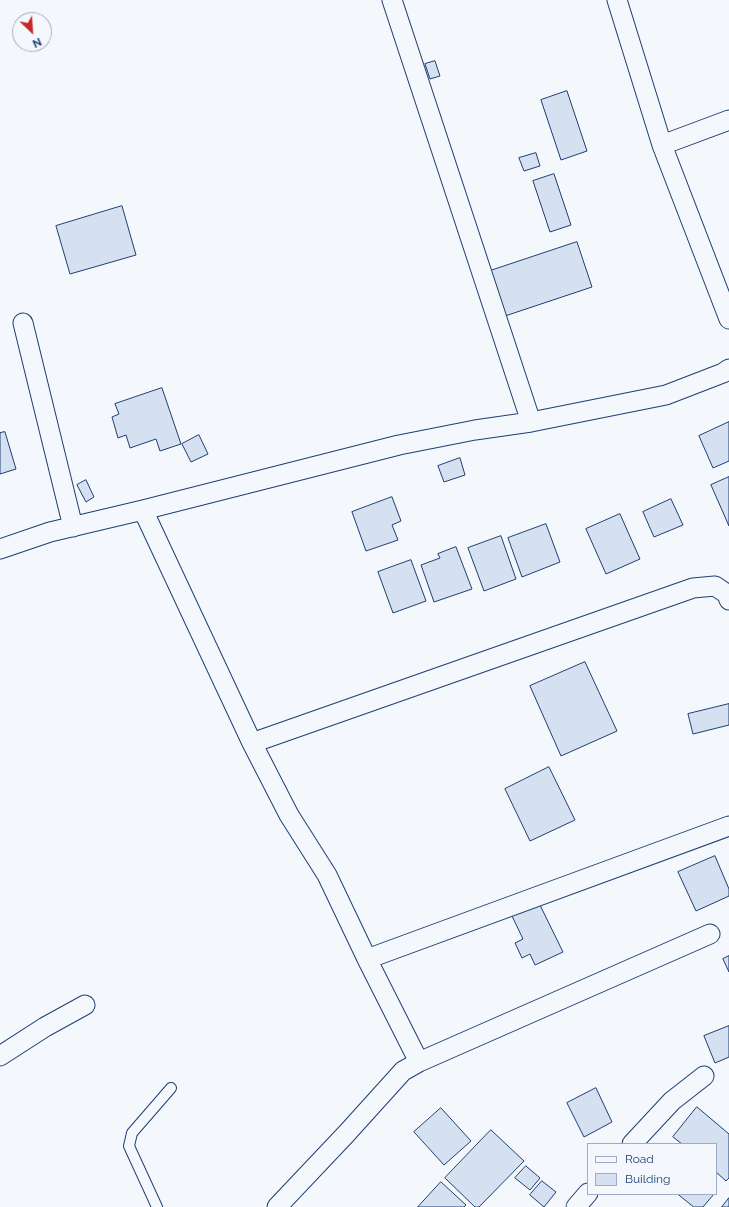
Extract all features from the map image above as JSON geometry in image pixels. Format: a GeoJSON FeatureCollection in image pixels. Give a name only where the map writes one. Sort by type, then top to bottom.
{"type":"FeatureCollection","features":[{"type":"Feature","properties":{"kind":"street"},"geometry":{"type":"LineString","coordinates":[[392,0],[532,422]]}},
{"type":"Feature","properties":{"kind":"street"},"geometry":{"type":"LineString","coordinates":[[617,0],[662,145],[729,319]]}},
{"type":"Feature","properties":{"kind":"street"},"geometry":{"type":"LineString","coordinates":[[662,145],[729,120]]}},
{"type":"Feature","properties":{"kind":"street"},"geometry":{"type":"LineString","coordinates":[[23,323],[73,527]]}},
{"type":"Feature","properties":{"kind":"street"},"geometry":{"type":"LineString","coordinates":[[0,549],[50,532],[144,510],[399,444],[475,430],[532,422],[666,395],[723,373],[729,369]]}},
{"type":"Feature","properties":{"kind":"street"},"geometry":{"type":"LineString","coordinates":[[144,510],[252,743],[289,815],[327,875],[419,1062]]}},
{"type":"Feature","properties":{"kind":"street"},"geometry":{"type":"LineString","coordinates":[[252,743],[693,588],[715,586],[727,594],[729,600]]}},
{"type":"Feature","properties":{"kind":"street"},"geometry":{"type":"LineString","coordinates":[[367,959],[729,826]]}},
{"type":"Feature","properties":{"kind":"street"},"geometry":{"type":"LineString","coordinates":[[278,1207],[403,1071],[419,1062],[710,934]]}},
{"type":"Feature","properties":{"kind":"street"},"geometry":{"type":"LineString","coordinates":[[0,1056],[45,1027],[85,1005]]}},
{"type":"Feature","properties":{"kind":"street"},"geometry":{"type":"LineString","coordinates":[[633,1143],[672,1101],[704,1076]]}},
{"type":"Feature","properties":{"kind":"street"},"geometry":{"type":"LineString","coordinates":[[576,1207],[587,1194]]}},
{"type":"Feature","properties":{"kind":"lane"},"geometry":{"type":"LineString","coordinates":[[157,1207],[128,1146],[132,1133],[171,1088]]}},
{"type":"Feature","properties":{"kind":"building"},"geometry":{"type":"Polygon","coordinates":[[[435,61],[440,76],[430,79],[425,64],[435,61]]]}},
{"type":"Feature","properties":{"kind":"building"},"geometry":{"type":"Polygon","coordinates":[[[567,91],[587,151],[561,160],[541,100],[567,91]]]}},
{"type":"Feature","properties":{"kind":"building"},"geometry":{"type":"Polygon","coordinates":[[[536,153],[540,166],[524,171],[519,158],[536,153]]]}},
{"type":"Feature","properties":{"kind":"building"},"geometry":{"type":"Polygon","coordinates":[[[554,174],[571,225],[550,232],[533,181],[554,174]]]}},
{"type":"Feature","properties":{"kind":"building"},"geometry":{"type":"Polygon","coordinates":[[[122,206],[136,255],[70,274],[56,226],[122,206]]]}},
{"type":"Feature","properties":{"kind":"building"},"geometry":{"type":"Polygon","coordinates":[[[577,242],[592,287],[505,316],[490,271],[577,242]]]}},
{"type":"Feature","properties":{"kind":"building"},"geometry":{"type":"Polygon","coordinates":[[[162,388],[181,444],[160,451],[156,439],[130,448],[126,435],[118,438],[112,417],[119,414],[115,404],[162,388]]]}},
{"type":"Feature","properties":{"kind":"building"},"geometry":{"type":"Polygon","coordinates":[[[729,422],[729,461],[713,468],[699,436],[729,422]]]}},
{"type":"Feature","properties":{"kind":"building"},"geometry":{"type":"Polygon","coordinates":[[[5,432],[16,469],[0,474],[0,433],[5,432]]]}},
{"type":"Feature","properties":{"kind":"building"},"geometry":{"type":"Polygon","coordinates":[[[199,435],[208,454],[191,462],[182,444],[199,435]]]}},
{"type":"Feature","properties":{"kind":"building"},"geometry":{"type":"Polygon","coordinates":[[[460,458],[465,475],[444,482],[438,466],[460,458]]]}},
{"type":"Feature","properties":{"kind":"building"},"geometry":{"type":"Polygon","coordinates":[[[729,477],[729,526],[711,485],[729,477]]]}},
{"type":"Feature","properties":{"kind":"building"},"geometry":{"type":"Polygon","coordinates":[[[86,480],[94,497],[86,502],[77,485],[86,480]]]}},
{"type":"Feature","properties":{"kind":"building"},"geometry":{"type":"Polygon","coordinates":[[[392,497],[401,521],[392,525],[398,540],[366,551],[352,512],[392,497]]]}},
{"type":"Feature","properties":{"kind":"building"},"geometry":{"type":"Polygon","coordinates":[[[671,499],[683,525],[654,537],[643,512],[671,499]]]}},
{"type":"Feature","properties":{"kind":"building"},"geometry":{"type":"Polygon","coordinates":[[[620,514],[640,559],[606,574],[586,529],[620,514]]]}},
{"type":"Feature","properties":{"kind":"building"},"geometry":{"type":"Polygon","coordinates":[[[546,524],[560,562],[522,577],[508,538],[546,524]]]}},
{"type":"Feature","properties":{"kind":"building"},"geometry":{"type":"Polygon","coordinates":[[[501,536],[516,579],[484,591],[468,548],[501,536]]]}},
{"type":"Feature","properties":{"kind":"building"},"geometry":{"type":"Polygon","coordinates":[[[456,547],[472,589],[434,602],[421,565],[440,558],[438,554],[456,547]]]}},
{"type":"Feature","properties":{"kind":"building"},"geometry":{"type":"Polygon","coordinates":[[[411,560],[426,601],[393,613],[378,572],[411,560]]]}},
{"type":"Feature","properties":{"kind":"building"},"geometry":{"type":"Polygon","coordinates":[[[585,662],[617,731],[561,756],[530,686],[585,662]]]}},
{"type":"Feature","properties":{"kind":"building"},"geometry":{"type":"Polygon","coordinates":[[[729,704],[729,725],[693,734],[688,714],[729,704]]]}},
{"type":"Feature","properties":{"kind":"building"},"geometry":{"type":"Polygon","coordinates":[[[549,767],[575,820],[530,841],[505,789],[549,767]]]}},
{"type":"Feature","properties":{"kind":"building"},"geometry":{"type":"Polygon","coordinates":[[[715,856],[729,889],[729,896],[696,911],[678,872],[715,856]]]}},
{"type":"Feature","properties":{"kind":"building"},"geometry":{"type":"Polygon","coordinates":[[[539,903],[563,952],[535,965],[530,954],[522,958],[515,943],[523,939],[512,916],[539,903]]]}},
{"type":"Feature","properties":{"kind":"building"},"geometry":{"type":"Polygon","coordinates":[[[729,956],[729,972],[723,959],[729,956]]]}},
{"type":"Feature","properties":{"kind":"building"},"geometry":{"type":"Polygon","coordinates":[[[729,1026],[729,1057],[715,1063],[704,1036],[729,1026]]]}},
{"type":"Feature","properties":{"kind":"building"},"geometry":{"type":"Polygon","coordinates":[[[596,1088],[612,1122],[584,1137],[567,1103],[596,1088]]]}},
{"type":"Feature","properties":{"kind":"building"},"geometry":{"type":"Polygon","coordinates":[[[697,1107],[729,1134],[729,1178],[726,1181],[717,1173],[717,1143],[681,1143],[673,1137],[697,1107]]]}},
{"type":"Feature","properties":{"kind":"building"},"geometry":{"type":"Polygon","coordinates":[[[441,1108],[471,1141],[444,1165],[414,1132],[441,1108]]]}},
{"type":"Feature","properties":{"kind":"building"},"geometry":{"type":"Polygon","coordinates":[[[491,1130],[524,1161],[479,1207],[475,1207],[445,1178],[491,1130]]]}},
{"type":"Feature","properties":{"kind":"building"},"geometry":{"type":"Polygon","coordinates":[[[526,1166],[540,1178],[530,1190],[515,1178],[526,1166]]]}},
{"type":"Feature","properties":{"kind":"building"},"geometry":{"type":"Polygon","coordinates":[[[542,1181],[556,1192],[544,1207],[530,1195],[542,1181]]]}},
{"type":"Feature","properties":{"kind":"building"},"geometry":{"type":"Polygon","coordinates":[[[441,1182],[466,1205],[464,1207],[418,1207],[441,1182]]]}},
{"type":"Feature","properties":{"kind":"building"},"geometry":{"type":"Polygon","coordinates":[[[679,1195],[713,1195],[703,1207],[694,1207],[679,1195]]]}},
{"type":"Feature","properties":{"kind":"building"},"geometry":{"type":"Polygon","coordinates":[[[729,1198],[729,1207],[722,1207],[729,1198]]]}}]}
